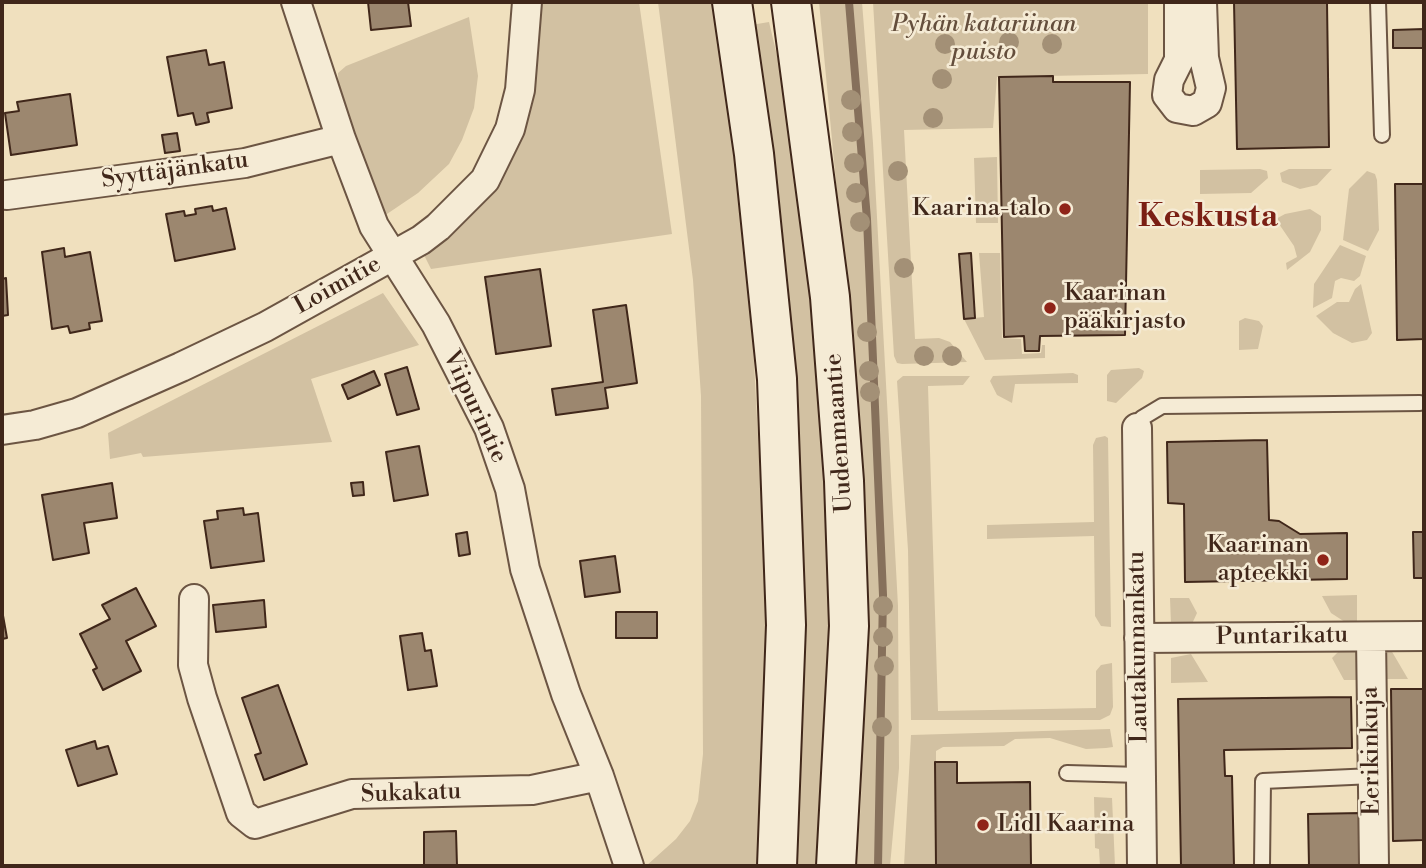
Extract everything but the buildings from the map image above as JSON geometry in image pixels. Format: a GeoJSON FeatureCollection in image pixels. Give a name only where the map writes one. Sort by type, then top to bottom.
{"type":"FeatureCollection","features":[{"type":"Feature","properties":{"kind":"main road"},"geometry":{"type":"LineString","coordinates":[[732,2],[755,167],[777,379],[786,625],[777,866]]}},
{"type":"Feature","properties":{"kind":"main road","name":"Uudenmaantie"},"geometry":{"type":"LineString","coordinates":[[791,2],[830,297],[844,481],[849,626],[836,866]]}},
{"type":"Feature","properties":{"kind":"street","name":"Viipurintie"},"geometry":{"type":"LineString","coordinates":[[296,2],[341,139],[374,226],[391,257],[436,324],[489,428],[510,489],[525,569],[566,694],[599,776],[629,866]]}},
{"type":"Feature","properties":{"kind":"street","name":"Loimitie"},"geometry":{"type":"LineString","coordinates":[[2,430],[35,425],[111,399],[265,327],[421,240],[453,214],[485,180],[510,129],[520,90],[527,2]]}},
{"type":"Feature","properties":{"kind":"street"},"geometry":{"type":"LineString","coordinates":[[1179,2],[1179,60],[1169,79],[1167,95],[1177,108],[1192,111],[1207,103],[1211,88],[1204,58],[1202,2]]}},
{"type":"Feature","properties":{"kind":"street","name":"Syyttäjänkatu"},"geometry":{"type":"LineString","coordinates":[[7,195],[245,163],[341,139]]}},
{"type":"Feature","properties":{"kind":"street","name":"Lautakunnankatu"},"geometry":{"type":"LineString","coordinates":[[1137,428],[1142,866]]}},
{"type":"Feature","properties":{"kind":"street","name":"Sukakatu"},"geometry":{"type":"LineString","coordinates":[[194,599],[193,665],[241,813],[255,824],[352,794],[532,790],[599,776]]}},
{"type":"Feature","properties":{"kind":"street","name":"Puntarikatu"},"geometry":{"type":"LineString","coordinates":[[1139,638],[1424,636]]}},
{"type":"Feature","properties":{"kind":"street","name":"Eerikinkuja"},"geometry":{"type":"LineString","coordinates":[[1371,637],[1374,866]]}},
{"type":"Feature","properties":{"kind":"lane"},"geometry":{"type":"LineString","coordinates":[[1378,2],[1382,135]]}},
{"type":"Feature","properties":{"kind":"lane"},"geometry":{"type":"LineString","coordinates":[[1137,428],[1142,418],[1162,406],[1420,403]]}},
{"type":"Feature","properties":{"kind":"lane"},"geometry":{"type":"LineString","coordinates":[[1067,774],[1141,775]]}},
{"type":"Feature","properties":{"kind":"lane"},"geometry":{"type":"LineString","coordinates":[[1262,866],[1263,781],[1373,776]]}},
{"type":"Feature","properties":{"kind":"green space"},"geometry":{"type":"Polygon","coordinates":[[[535,2],[639,2],[672,234],[431,269],[423,253],[461,226],[499,183],[535,2]]]}},
{"type":"Feature","properties":{"kind":"green space"},"geometry":{"type":"Polygon","coordinates":[[[658,2],[713,2],[737,176],[751,306],[765,569],[766,718],[758,866],[646,866],[676,839],[690,821],[698,801],[703,754],[701,396],[693,280],[658,2]]]}},
{"type":"Feature","properties":{"kind":"green space"},"geometry":{"type":"Polygon","coordinates":[[[819,2],[862,2],[873,143],[898,606],[899,768],[890,866],[856,866],[861,802],[865,644],[854,374],[819,2]]]}},
{"type":"Feature","properties":{"kind":"green space","name":"Pyhän katariinan puisto"},"geometry":{"type":"Polygon","coordinates":[[[873,2],[1148,2],[1148,74],[997,77],[993,128],[904,130],[915,339],[939,338],[950,342],[967,362],[902,364],[897,363],[894,356],[873,2]]]}},
{"type":"Feature","properties":{"kind":"green space"},"geometry":{"type":"Polygon","coordinates":[[[469,17],[478,76],[474,108],[462,140],[449,164],[418,193],[384,216],[339,104],[338,73],[346,66],[469,17]]]}},
{"type":"Feature","properties":{"kind":"green space"},"geometry":{"type":"Polygon","coordinates":[[[769,22],[791,114],[819,346],[831,601],[824,866],[797,866],[801,511],[791,369],[751,25],[769,22]]]}},
{"type":"Feature","properties":{"kind":"green space"},"geometry":{"type":"Polygon","coordinates":[[[997,157],[998,223],[976,223],[974,158],[997,157]]]}},
{"type":"Feature","properties":{"kind":"green space"},"geometry":{"type":"Polygon","coordinates":[[[1289,169],[1332,169],[1317,185],[1300,189],[1282,182],[1280,173],[1289,169]]]}},
{"type":"Feature","properties":{"kind":"green space"},"geometry":{"type":"Polygon","coordinates":[[[1200,170],[1267,171],[1268,178],[1251,193],[1200,194],[1200,170]]]}},
{"type":"Feature","properties":{"kind":"green space"},"geometry":{"type":"Polygon","coordinates":[[[1367,171],[1375,174],[1377,180],[1379,230],[1368,251],[1343,240],[1349,189],[1367,171]]]}},
{"type":"Feature","properties":{"kind":"green space"},"geometry":{"type":"Polygon","coordinates":[[[1310,209],[1321,216],[1321,230],[1310,252],[1287,270],[1286,263],[1297,257],[1294,246],[1279,224],[1266,229],[1263,226],[1285,214],[1310,209]]]}},
{"type":"Feature","properties":{"kind":"green space"},"geometry":{"type":"Polygon","coordinates":[[[1340,245],[1366,256],[1360,276],[1354,281],[1341,278],[1335,281],[1332,298],[1313,308],[1314,284],[1340,245]]]}},
{"type":"Feature","properties":{"kind":"green space"},"geometry":{"type":"Polygon","coordinates":[[[979,253],[1000,253],[1002,338],[1021,339],[1022,354],[1041,353],[1042,345],[1045,345],[1045,358],[985,360],[964,319],[984,317],[979,253]]]}},
{"type":"Feature","properties":{"kind":"green space"},"geometry":{"type":"Polygon","coordinates":[[[1361,284],[1372,333],[1367,340],[1352,343],[1333,333],[1316,316],[1337,302],[1349,302],[1355,289],[1361,284]]]}},
{"type":"Feature","properties":{"kind":"green space"},"geometry":{"type":"Polygon","coordinates":[[[383,293],[419,345],[311,379],[332,442],[143,457],[141,453],[110,459],[108,433],[383,293]]]}},
{"type":"Feature","properties":{"kind":"green space"},"geometry":{"type":"Polygon","coordinates":[[[1245,318],[1259,321],[1263,326],[1258,349],[1239,350],[1239,321],[1245,318]]]}},
{"type":"Feature","properties":{"kind":"green space"},"geometry":{"type":"Polygon","coordinates":[[[1139,368],[1144,371],[1142,378],[1116,403],[1107,401],[1107,375],[1111,370],[1139,368]]]}},
{"type":"Feature","properties":{"kind":"green space"},"geometry":{"type":"Polygon","coordinates":[[[1078,375],[1078,383],[1015,384],[1012,403],[997,395],[990,381],[993,376],[1078,375]]]}},
{"type":"Feature","properties":{"kind":"green space"},"geometry":{"type":"Polygon","coordinates":[[[903,376],[970,376],[963,385],[928,386],[938,711],[1096,708],[1096,671],[1101,665],[1112,663],[1113,707],[1110,715],[1100,720],[911,720],[908,550],[897,381],[903,376]]]}},
{"type":"Feature","properties":{"kind":"green space"},"geometry":{"type":"Polygon","coordinates":[[[1096,438],[1108,438],[1111,627],[1101,626],[1095,616],[1094,536],[987,539],[987,525],[1094,522],[1093,445],[1096,438]]]}},
{"type":"Feature","properties":{"kind":"green space"},"geometry":{"type":"Polygon","coordinates":[[[1357,595],[1357,624],[1348,624],[1331,613],[1322,596],[1357,595]]]}},
{"type":"Feature","properties":{"kind":"green space"},"geometry":{"type":"Polygon","coordinates":[[[1170,598],[1189,598],[1197,613],[1191,626],[1171,624],[1170,598]]]}},
{"type":"Feature","properties":{"kind":"green space"},"geometry":{"type":"Polygon","coordinates":[[[1391,650],[1408,679],[1382,679],[1381,651],[1391,650]]]}},
{"type":"Feature","properties":{"kind":"green space"},"geometry":{"type":"Polygon","coordinates":[[[1339,651],[1358,651],[1358,680],[1344,680],[1332,658],[1339,651]]]}},
{"type":"Feature","properties":{"kind":"green space"},"geometry":{"type":"Polygon","coordinates":[[[1191,654],[1208,682],[1171,683],[1171,658],[1191,654]]]}},
{"type":"Feature","properties":{"kind":"green space"},"geometry":{"type":"Polygon","coordinates":[[[1110,729],[1113,747],[1106,748],[1086,749],[1050,738],[1015,739],[1004,746],[943,747],[936,751],[936,866],[904,866],[911,735],[1110,729]]]}},
{"type":"Feature","properties":{"kind":"green space"},"geometry":{"type":"Polygon","coordinates":[[[1094,797],[1112,798],[1115,866],[1100,866],[1099,849],[1095,848],[1094,797]]]}},
{"type":"Feature","properties":{"kind":"waterway"},"geometry":{"type":"LineString","coordinates":[[849,2],[867,219],[883,595],[878,866]]}},
{"type":"Feature","properties":{"kind":"place","name":"Kaarina-talo"},"geometry":{"type":"Point","coordinates":[1065,209]}},
{"type":"Feature","properties":{"kind":"place","name":"Kaarinan pääkirjasto"},"geometry":{"type":"Point","coordinates":[1050,308]}},
{"type":"Feature","properties":{"kind":"place","name":"Kaarinan apteekki"},"geometry":{"type":"Point","coordinates":[1323,560]}},
{"type":"Feature","properties":{"kind":"place","name":"Lidl Kaarina"},"geometry":{"type":"Point","coordinates":[983,825]}},
{"type":"Feature","properties":{"kind":"district","name":"Keskusta"},"geometry":{"type":"Point","coordinates":[1208,218]}}]}
